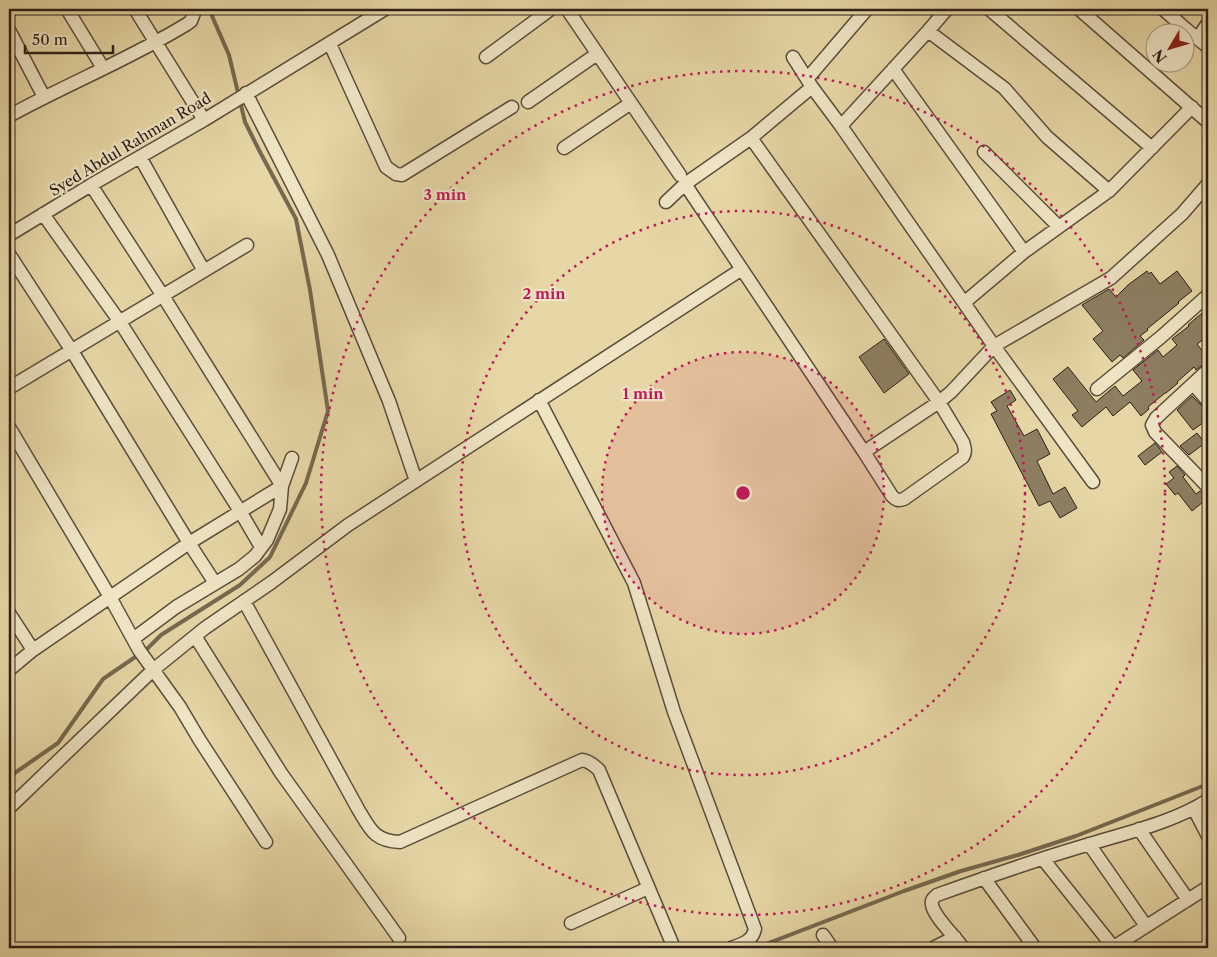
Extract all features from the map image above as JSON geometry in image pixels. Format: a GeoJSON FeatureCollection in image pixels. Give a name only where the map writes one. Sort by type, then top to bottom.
{"type":"FeatureCollection","features":[{"type":"Feature","properties":{"kind":"street"},"geometry":{"type":"LineString","coordinates":[[67,9],[104,68]]}},
{"type":"Feature","properties":{"kind":"street"},"geometry":{"type":"LineString","coordinates":[[134,9],[204,120]]}},
{"type":"Feature","properties":{"kind":"street"},"geometry":{"type":"LineString","coordinates":[[9,116],[156,43],[191,21],[194,13],[191,9]]}},
{"type":"Feature","properties":{"kind":"street","name":"Syed Abdul Rahman Road"},"geometry":{"type":"LineString","coordinates":[[9,235],[91,184],[204,120],[386,9]]}},
{"type":"Feature","properties":{"kind":"street"},"geometry":{"type":"LineString","coordinates":[[486,56],[551,9]]}},
{"type":"Feature","properties":{"kind":"street"},"geometry":{"type":"LineString","coordinates":[[566,9],[683,180],[892,496],[895,500],[900,501],[963,457],[965,454],[963,442],[939,402],[751,138]]}},
{"type":"Feature","properties":{"kind":"street"},"geometry":{"type":"LineString","coordinates":[[666,202],[683,180],[751,138],[809,83],[867,9]]}},
{"type":"Feature","properties":{"kind":"street"},"geometry":{"type":"LineString","coordinates":[[841,126],[947,9]]}},
{"type":"Feature","properties":{"kind":"street"},"geometry":{"type":"LineString","coordinates":[[989,9],[1152,148]]}},
{"type":"Feature","properties":{"kind":"street"},"geometry":{"type":"LineString","coordinates":[[1079,9],[1208,122]]}},
{"type":"Feature","properties":{"kind":"street"},"geometry":{"type":"LineString","coordinates":[[1163,9],[1208,47]]}},
{"type":"Feature","properties":{"kind":"street"},"geometry":{"type":"LineString","coordinates":[[1198,38],[1208,23]]}},
{"type":"Feature","properties":{"kind":"street"},"geometry":{"type":"LineString","coordinates":[[9,30],[44,97]]}},
{"type":"Feature","properties":{"kind":"street"},"geometry":{"type":"LineString","coordinates":[[928,31],[1004,88],[1047,136],[1109,191]]}},
{"type":"Feature","properties":{"kind":"street"},"geometry":{"type":"LineString","coordinates":[[330,44],[386,167],[396,174],[402,175],[512,106]]}},
{"type":"Feature","properties":{"kind":"street"},"geometry":{"type":"LineString","coordinates":[[528,102],[597,54]]}},
{"type":"Feature","properties":{"kind":"street"},"geometry":{"type":"LineString","coordinates":[[793,57],[809,83],[994,346],[1093,482]]}},
{"type":"Feature","properties":{"kind":"street"},"geometry":{"type":"LineString","coordinates":[[893,69],[1024,252]]}},
{"type":"Feature","properties":{"kind":"street"},"geometry":{"type":"LineString","coordinates":[[246,93],[328,255],[389,401],[416,481]]}},
{"type":"Feature","properties":{"kind":"street"},"geometry":{"type":"LineString","coordinates":[[564,148],[631,103]]}},
{"type":"Feature","properties":{"kind":"street"},"geometry":{"type":"LineString","coordinates":[[964,302],[1024,252],[1109,191],[1192,107]]}},
{"type":"Feature","properties":{"kind":"street"},"geometry":{"type":"LineString","coordinates":[[984,152],[1059,227]]}},
{"type":"Feature","properties":{"kind":"street"},"geometry":{"type":"LineString","coordinates":[[140,157],[204,271]]}},
{"type":"Feature","properties":{"kind":"street"},"geometry":{"type":"LineString","coordinates":[[91,184],[282,486]]}},
{"type":"Feature","properties":{"kind":"street"},"geometry":{"type":"LineString","coordinates":[[864,452],[939,402],[951,392],[994,346],[1111,278],[1207,190]]}},
{"type":"Feature","properties":{"kind":"street"},"geometry":{"type":"LineString","coordinates":[[43,214],[120,322],[262,548]]}},
{"type":"Feature","properties":{"kind":"street"},"geometry":{"type":"LineString","coordinates":[[9,388],[247,246]]}},
{"type":"Feature","properties":{"kind":"street"},"geometry":{"type":"LineString","coordinates":[[9,254],[72,351],[215,583]]}},
{"type":"Feature","properties":{"kind":"street"},"geometry":{"type":"LineString","coordinates":[[9,808],[153,670],[195,636],[272,582],[348,525],[742,269]]}},
{"type":"Feature","properties":{"kind":"street"},"geometry":{"type":"LineString","coordinates":[[1098,389],[1208,295]]}},
{"type":"Feature","properties":{"kind":"street"},"geometry":{"type":"LineString","coordinates":[[1208,370],[1156,418],[1152,425],[1155,432],[1208,487]]}},
{"type":"Feature","properties":{"kind":"street"},"geometry":{"type":"LineString","coordinates":[[1193,384],[1208,401]]}},
{"type":"Feature","properties":{"kind":"street"},"geometry":{"type":"LineString","coordinates":[[539,400],[634,583],[674,712],[755,929],[753,935],[746,942],[731,948]]}},
{"type":"Feature","properties":{"kind":"street"},"geometry":{"type":"LineString","coordinates":[[9,427],[139,649],[180,707],[266,842]]}},
{"type":"Feature","properties":{"kind":"street"},"geometry":{"type":"LineString","coordinates":[[139,649],[176,607],[239,570],[262,548],[280,509],[282,486],[292,458]]}},
{"type":"Feature","properties":{"kind":"street"},"geometry":{"type":"LineString","coordinates":[[9,670],[33,650],[189,543],[282,486]]}},
{"type":"Feature","properties":{"kind":"street"},"geometry":{"type":"LineString","coordinates":[[244,601],[358,809],[369,828],[379,837],[389,841],[400,842],[582,760],[586,760],[599,770],[674,948]]}},
{"type":"Feature","properties":{"kind":"street"},"geometry":{"type":"LineString","coordinates":[[9,613],[33,650]]}},
{"type":"Feature","properties":{"kind":"street"},"geometry":{"type":"LineString","coordinates":[[195,636],[281,773],[399,938]]}},
{"type":"Feature","properties":{"kind":"street"},"geometry":{"type":"LineString","coordinates":[[963,948],[935,913],[932,906],[933,898],[937,895],[984,878],[1139,829],[1194,809],[1208,800]]}},
{"type":"Feature","properties":{"kind":"street"},"geometry":{"type":"LineString","coordinates":[[1194,809],[1208,836]]}},
{"type":"Feature","properties":{"kind":"street"},"geometry":{"type":"LineString","coordinates":[[1139,829],[1188,900]]}},
{"type":"Feature","properties":{"kind":"street"},"geometry":{"type":"LineString","coordinates":[[1089,844],[1146,926]]}},
{"type":"Feature","properties":{"kind":"street"},"geometry":{"type":"LineString","coordinates":[[1043,859],[1113,948],[1208,886]]}},
{"type":"Feature","properties":{"kind":"street"},"geometry":{"type":"LineString","coordinates":[[984,878],[1035,948]]}},
{"type":"Feature","properties":{"kind":"street"},"geometry":{"type":"LineString","coordinates":[[571,923],[648,888]]}},
{"type":"Feature","properties":{"kind":"street"},"geometry":{"type":"LineString","coordinates":[[824,934],[832,948]]}},
{"type":"Feature","properties":{"kind":"street"},"geometry":{"type":"LineString","coordinates":[[933,948],[955,937]]}},
{"type":"Feature","properties":{"kind":"building"},"geometry":{"type":"Polygon","coordinates":[[[1147,271],[1149,274],[1151,272],[1160,284],[1177,271],[1192,291],[1140,336],[1144,340],[1123,358],[1120,355],[1112,362],[1093,339],[1103,331],[1082,305],[1109,289],[1116,297],[1147,271]]]}},
{"type":"Feature","properties":{"kind":"building"},"geometry":{"type":"Polygon","coordinates":[[[1208,308],[1208,336],[1197,344],[1208,360],[1196,370],[1194,367],[1178,383],[1148,407],[1149,409],[1141,416],[1130,402],[1113,416],[1106,407],[1082,427],[1072,415],[1078,411],[1053,379],[1068,367],[1096,402],[1115,386],[1123,396],[1142,381],[1133,370],[1158,350],[1163,357],[1177,345],[1172,339],[1208,308]]]}},
{"type":"Feature","properties":{"kind":"building"},"geometry":{"type":"Polygon","coordinates":[[[884,339],[909,374],[884,393],[859,357],[884,339]]]}},
{"type":"Feature","properties":{"kind":"building"},"geometry":{"type":"Polygon","coordinates":[[[1010,390],[1016,400],[1007,406],[1024,436],[1037,429],[1050,454],[1037,461],[1053,494],[1065,487],[1077,508],[1060,518],[1050,501],[1039,506],[991,414],[997,411],[991,402],[1010,390]]]}},
{"type":"Feature","properties":{"kind":"building"},"geometry":{"type":"Polygon","coordinates":[[[1192,396],[1208,410],[1208,419],[1193,430],[1177,410],[1192,396]]]}},
{"type":"Feature","properties":{"kind":"building"},"geometry":{"type":"Polygon","coordinates":[[[1197,433],[1205,443],[1189,455],[1180,446],[1197,433]]]}},
{"type":"Feature","properties":{"kind":"building"},"geometry":{"type":"Polygon","coordinates":[[[1155,443],[1162,452],[1145,465],[1138,456],[1155,443]]]}},
{"type":"Feature","properties":{"kind":"building"},"geometry":{"type":"Polygon","coordinates":[[[1177,466],[1185,475],[1183,477],[1196,494],[1200,491],[1208,497],[1192,511],[1178,493],[1175,495],[1166,484],[1174,478],[1169,472],[1177,466]]]}},
{"type":"Feature","properties":{"kind":"waterway"},"geometry":{"type":"LineString","coordinates":[[9,777],[58,743],[103,679],[147,649],[161,635],[240,585],[270,557],[306,483],[328,411],[310,290],[296,219],[245,122],[229,55],[209,9]]}},
{"type":"Feature","properties":{"kind":"waterway"},"geometry":{"type":"LineString","coordinates":[[756,948],[961,871],[1076,836],[1208,784]]}}]}
